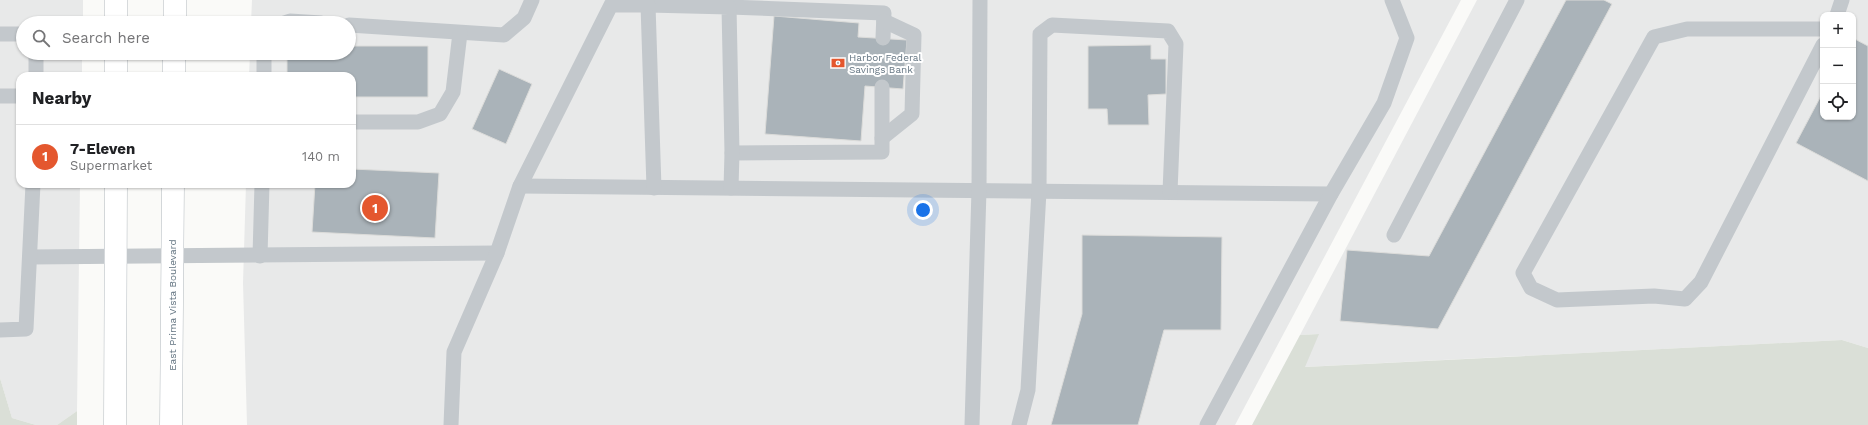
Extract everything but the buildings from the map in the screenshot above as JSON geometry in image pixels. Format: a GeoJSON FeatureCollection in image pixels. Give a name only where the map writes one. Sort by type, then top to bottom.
{"type":"FeatureCollection","features":[{"type":"Feature","properties":{"kind":"street"},"geometry":{"type":"LineString","coordinates":[[116,0],[116,16]]}},
{"type":"Feature","properties":{"kind":"street"},"geometry":{"type":"LineString","coordinates":[[175,0],[175,16]]}},
{"type":"Feature","properties":{"kind":"street"},"geometry":{"type":"LineString","coordinates":[[116,60],[116,72]]}},
{"type":"Feature","properties":{"kind":"street"},"geometry":{"type":"LineString","coordinates":[[174,60],[174,72]]}},
{"type":"Feature","properties":{"kind":"street"},"geometry":{"type":"LineString","coordinates":[[115,425],[116,188]]}},
{"type":"Feature","properties":{"kind":"street","name":"East Prima Vista Boulevard"},"geometry":{"type":"LineString","coordinates":[[171,425],[173,188]]}},
{"type":"Feature","properties":{"kind":"lane"},"geometry":{"type":"LineString","coordinates":[[356,26],[504,35],[524,18],[532,0]]}},
{"type":"Feature","properties":{"kind":"lane"},"geometry":{"type":"LineString","coordinates":[[972,425],[979,190],[980,0]]}},
{"type":"Feature","properties":{"kind":"lane"},"geometry":{"type":"LineString","coordinates":[[1207,425],[1331,194],[1384,103],[1407,38],[1392,0]]}},
{"type":"Feature","properties":{"kind":"lane"},"geometry":{"type":"LineString","coordinates":[[1394,235],[1517,0]]}},
{"type":"Feature","properties":{"kind":"lane"},"geometry":{"type":"LineString","coordinates":[[1838,12],[1842,0]]}},
{"type":"Feature","properties":{"kind":"lane"},"geometry":{"type":"LineString","coordinates":[[450,425],[454,352],[497,253],[520,186],[611,5],[729,7],[884,14],[882,38]]}},
{"type":"Feature","properties":{"kind":"lane"},"geometry":{"type":"LineString","coordinates":[[648,5],[654,188]]}},
{"type":"Feature","properties":{"kind":"lane"},"geometry":{"type":"LineString","coordinates":[[729,7],[732,153],[731,188]]}},
{"type":"Feature","properties":{"kind":"lane"},"geometry":{"type":"LineString","coordinates":[[882,138],[912,114],[914,35],[884,21]]}},
{"type":"Feature","properties":{"kind":"lane"},"geometry":{"type":"LineString","coordinates":[[1019,425],[1028,390],[1039,190],[1040,34],[1052,25],[1168,31],[1176,44],[1170,192]]}},
{"type":"Feature","properties":{"kind":"lane"},"geometry":{"type":"LineString","coordinates":[[1820,29],[1686,29],[1654,37],[1523,273],[1531,288],[1557,300],[1654,296],[1685,299],[1701,282],[1821,48]]}},
{"type":"Feature","properties":{"kind":"lane"},"geometry":{"type":"LineString","coordinates":[[356,122],[418,122],[440,114],[453,92],[460,33]]}},
{"type":"Feature","properties":{"kind":"lane"},"geometry":{"type":"LineString","coordinates":[[0,34],[16,34]]}},
{"type":"Feature","properties":{"kind":"lane"},"geometry":{"type":"LineString","coordinates":[[36,60],[36,72]]}},
{"type":"Feature","properties":{"kind":"lane"},"geometry":{"type":"LineString","coordinates":[[264,60],[264,72]]}},
{"type":"Feature","properties":{"kind":"lane"},"geometry":{"type":"LineString","coordinates":[[732,153],[882,152],[882,88]]}},
{"type":"Feature","properties":{"kind":"lane"},"geometry":{"type":"LineString","coordinates":[[0,96],[16,96]]}},
{"type":"Feature","properties":{"kind":"lane"},"geometry":{"type":"LineString","coordinates":[[520,186],[1331,194]]}},
{"type":"Feature","properties":{"kind":"lane"},"geometry":{"type":"LineString","coordinates":[[0,330],[26,329],[33,188]]}},
{"type":"Feature","properties":{"kind":"lane"},"geometry":{"type":"LineString","coordinates":[[260,256],[262,188]]}},
{"type":"Feature","properties":{"kind":"lane"},"geometry":{"type":"LineString","coordinates":[[30,257],[497,253]]}},
{"type":"Feature","properties":{"kind":"shaded area"},"geometry":{"type":"Polygon","coordinates":[[[0,0],[83,0],[83,16],[16,16],[16,60],[82,60],[82,72],[16,72],[16,188],[80,188],[77,411],[57,425],[36,425],[12,418],[0,378],[0,0]]]}},
{"type":"Feature","properties":{"kind":"shaded area"},"geometry":{"type":"Polygon","coordinates":[[[252,0],[1461,0],[1235,425],[247,425],[243,283],[246,188],[356,188],[356,72],[249,72],[250,60],[356,60],[356,16],[251,16],[252,0]]]}},
{"type":"Feature","properties":{"kind":"shaded area"},"geometry":{"type":"Polygon","coordinates":[[[1477,0],[1868,0],[1868,348],[1842,340],[1304,367],[1318,334],[1300,335],[1477,0]]]}},
{"type":"Feature","properties":{"kind":"shaded area"},"geometry":{"type":"Polygon","coordinates":[[[1319,334],[1305,367],[1842,340],[1868,348],[1868,425],[1252,425],[1300,335],[1319,334]]]}},
{"type":"Feature","properties":{"kind":"shaded area"},"geometry":{"type":"Polygon","coordinates":[[[0,378],[12,418],[36,425],[0,425],[0,378]]]}},
{"type":"Feature","properties":{"kind":"shaded area"},"geometry":{"type":"Polygon","coordinates":[[[77,411],[77,425],[57,425],[77,411]]]}},
{"type":"Feature","properties":{"kind":"place","name":"Harbor Federal Savings Bank"},"geometry":{"type":"Point","coordinates":[838,63]}},
{"type":"Feature","properties":{"kind":"place","name":"7-Eleven"},"geometry":{"type":"Point","coordinates":[375,208]}}]}
